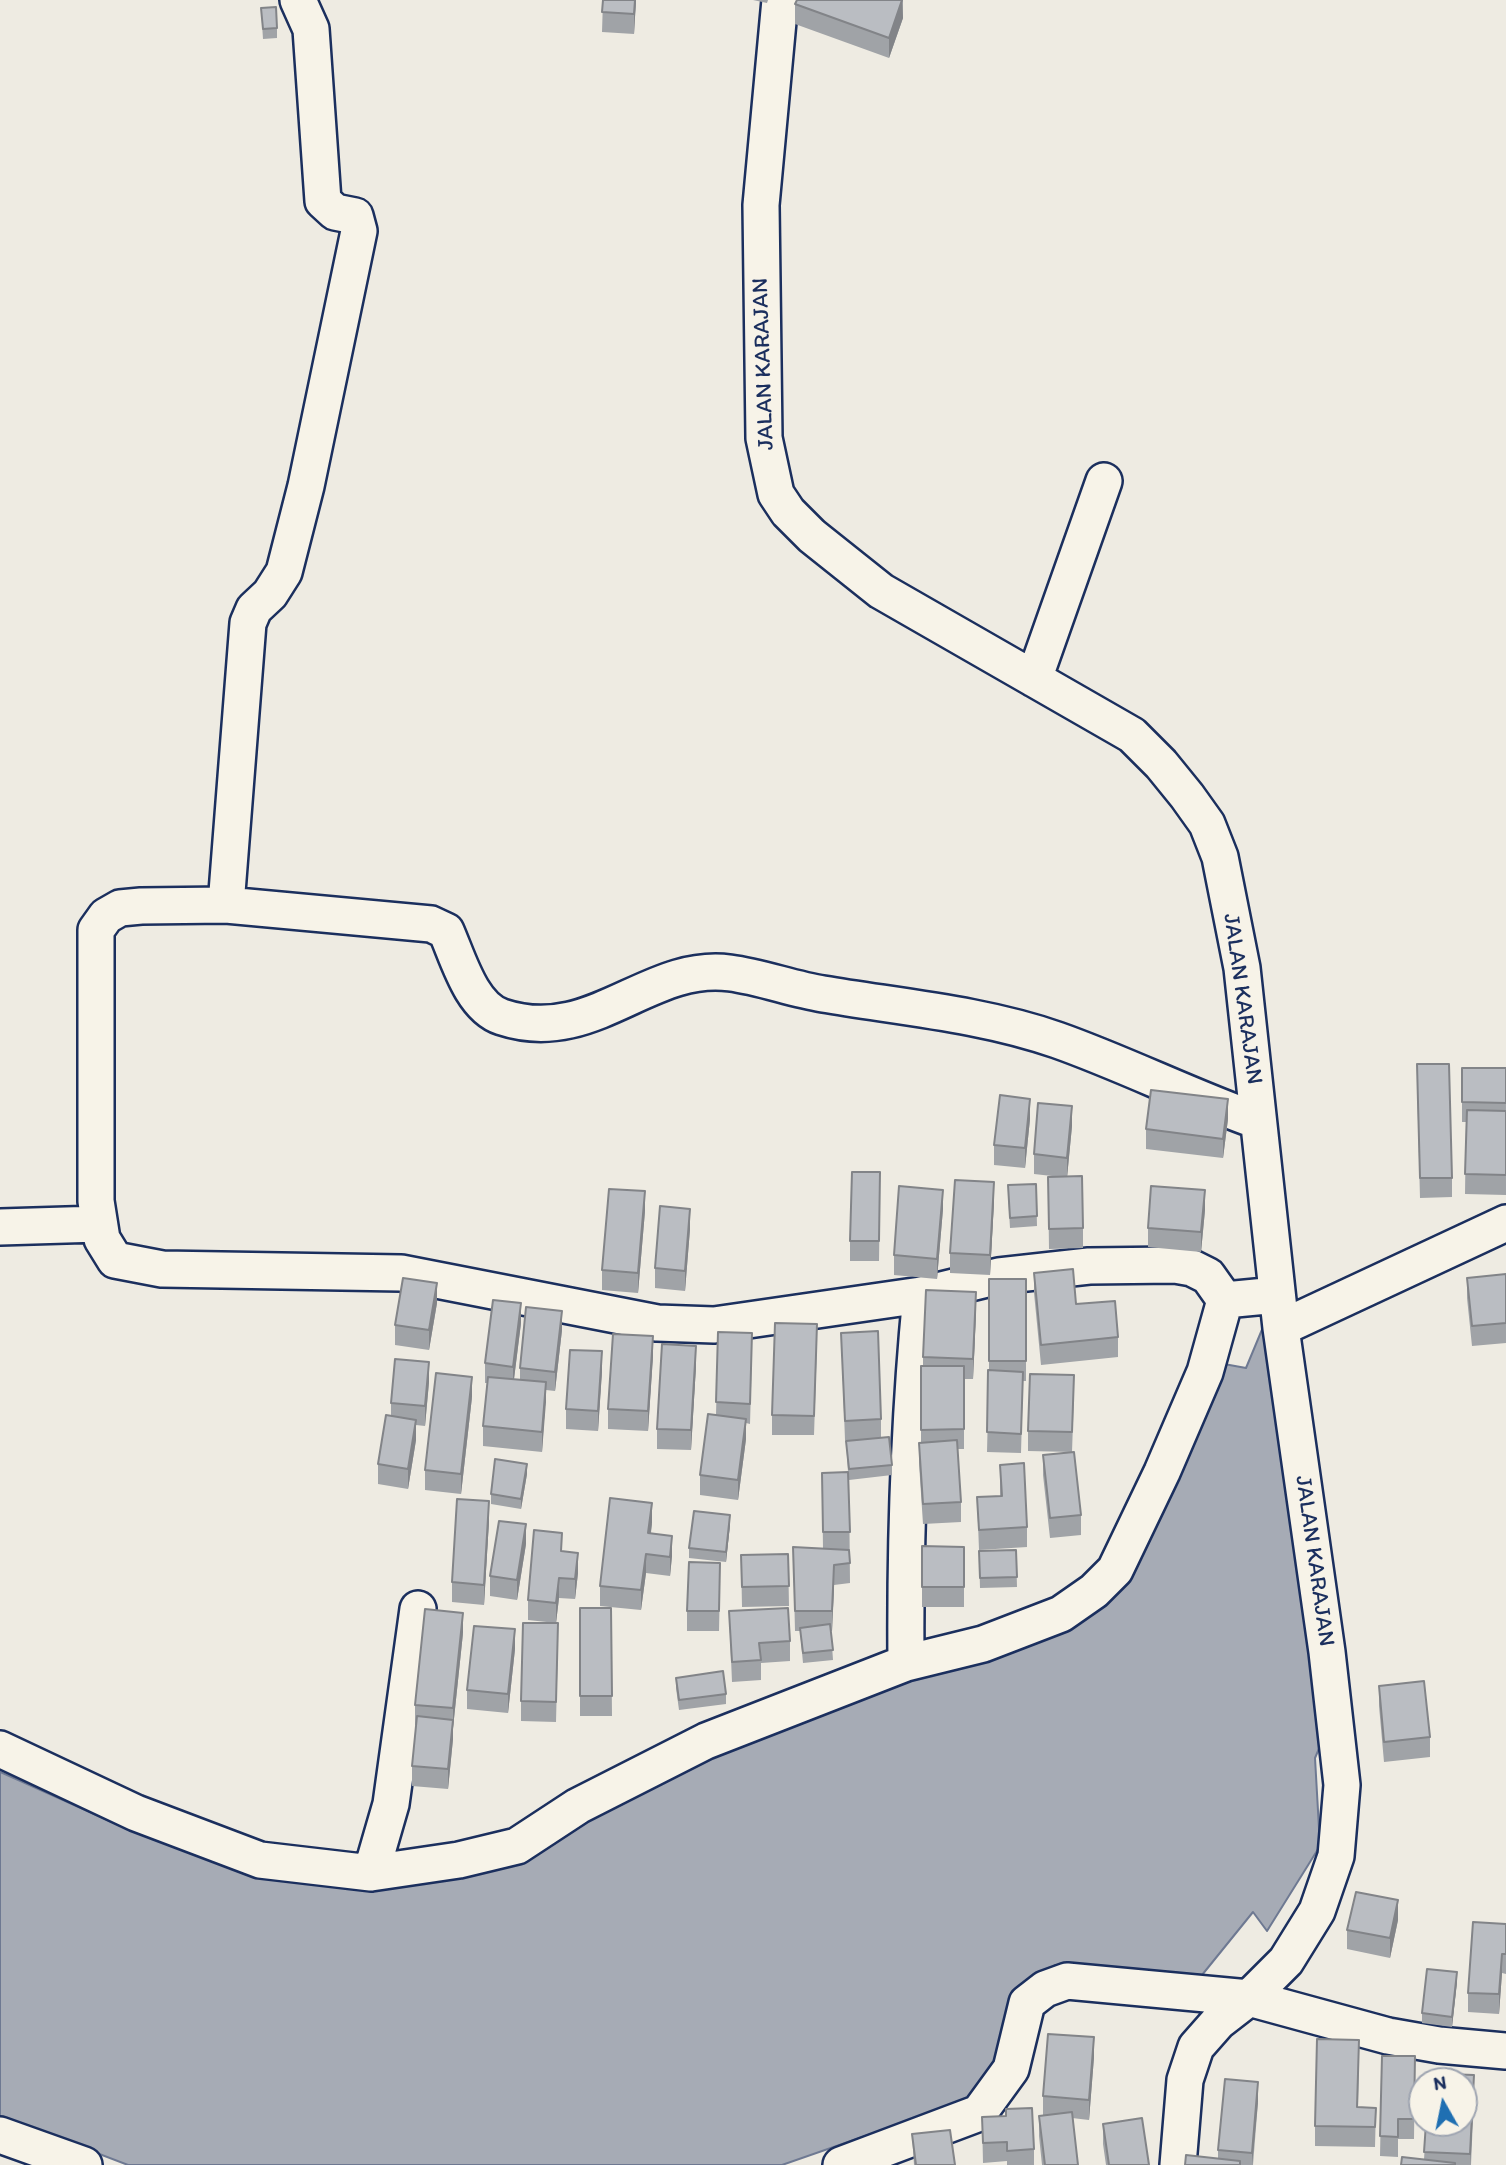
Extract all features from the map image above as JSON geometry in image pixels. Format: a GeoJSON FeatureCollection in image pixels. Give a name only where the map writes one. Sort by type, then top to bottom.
{"type":"FeatureCollection","features":[{"type":"Feature","properties":{"kind":"street"},"geometry":{"type":"LineString","coordinates":[[226,905],[247,623],[254,609],[270,594],[284,572],[306,486],[359,231],[355,216],[335,212],[323,201],[312,29],[298,0]]}},
{"type":"Feature","properties":{"kind":"street","name":"JALAN KARAJAN"},"geometry":{"type":"LineString","coordinates":[[780,0],[761,205],[764,425],[769,471],[776,494],[788,512],[812,536],[881,591],[1132,735],[1161,764],[1207,824],[1220,857],[1242,968],[1279,1312],[1327,1652],[1342,1785],[1336,1856],[1322,1902],[1286,1961],[1249,1998],[1218,2022],[1196,2047],[1185,2080],[1178,2165]]}},
{"type":"Feature","properties":{"kind":"street"},"geometry":{"type":"LineString","coordinates":[[1034,678],[1104,481]]}},
{"type":"Feature","properties":{"kind":"street"},"geometry":{"type":"LineString","coordinates":[[1258,1121],[1055,1039],[979,1021],[808,992],[730,973],[703,972],[676,977],[586,1018],[531,1023],[500,1017],[486,1008],[470,985],[446,931],[431,924],[226,905],[120,908],[106,916],[96,930],[96,1201],[102,1239],[115,1260],[162,1269],[401,1273],[657,1323],[714,1325],[921,1295],[1012,1275],[1089,1266],[1175,1265],[1192,1268],[1208,1276],[1225,1300],[1279,1312],[1506,1223]]}},
{"type":"Feature","properties":{"kind":"street"},"geometry":{"type":"LineString","coordinates":[[0,1227],[99,1224]]}},
{"type":"Feature","properties":{"kind":"street"},"geometry":{"type":"LineString","coordinates":[[906,1663],[911,1396],[921,1295]]}},
{"type":"Feature","properties":{"kind":"street"},"geometry":{"type":"LineString","coordinates":[[0,1749],[136,1813],[260,1860],[371,1873],[459,1860],[517,1846],[578,1806],[706,1741],[906,1663],[983,1644],[1061,1614],[1094,1591],[1115,1570],[1186,1419],[1205,1372],[1225,1300]]}},
{"type":"Feature","properties":{"kind":"street"},"geometry":{"type":"LineString","coordinates":[[371,1873],[391,1804],[418,1609]]}},
{"type":"Feature","properties":{"kind":"street"},"geometry":{"type":"LineString","coordinates":[[841,2165],[979,2113],[1011,2070],[1027,2003],[1045,1989],[1067,1980],[1249,1998],[1388,2036],[1438,2045],[1506,2051]]}},
{"type":"Feature","properties":{"kind":"street"},"geometry":{"type":"LineString","coordinates":[[0,2134],[83,2165]]}},
{"type":"Feature","properties":{"kind":"shaded area"},"geometry":{"type":"Polygon","coordinates":[[[1266,1320],[1324,1737],[1315,1758],[1320,1846],[1267,1931],[1253,1912],[1202,1975],[1055,1965],[1023,1995],[980,2096],[782,2165],[128,2165],[0,2116],[0,1772],[121,1826],[230,1865],[356,1887],[659,1775],[1083,1608],[1224,1364],[1246,1368],[1266,1320]]]}},
{"type":"Feature","properties":{"kind":"building"},"geometry":{"type":"Polygon","coordinates":[[[603,0],[635,0],[634,14],[602,12],[603,0]]]}},
{"type":"Feature","properties":{"kind":"building"},"geometry":{"type":"Polygon","coordinates":[[[797,0],[902,0],[889,38],[795,4],[797,0]]]}},
{"type":"Feature","properties":{"kind":"building"},"geometry":{"type":"Polygon","coordinates":[[[276,7],[277,28],[263,29],[261,8],[276,7]]]}},
{"type":"Feature","properties":{"kind":"building"},"geometry":{"type":"Polygon","coordinates":[[[1417,1064],[1449,1064],[1452,1178],[1420,1178],[1417,1064]]]}},
{"type":"Feature","properties":{"kind":"building"},"geometry":{"type":"Polygon","coordinates":[[[1462,1068],[1506,1068],[1506,1103],[1462,1102],[1462,1068]]]}},
{"type":"Feature","properties":{"kind":"building"},"geometry":{"type":"Polygon","coordinates":[[[1151,1090],[1228,1099],[1223,1139],[1146,1129],[1151,1090]]]}},
{"type":"Feature","properties":{"kind":"building"},"geometry":{"type":"Polygon","coordinates":[[[1000,1095],[1030,1099],[1025,1148],[994,1145],[1000,1095]]]}},
{"type":"Feature","properties":{"kind":"building"},"geometry":{"type":"Polygon","coordinates":[[[1038,1103],[1072,1106],[1067,1158],[1034,1154],[1038,1103]]]}},
{"type":"Feature","properties":{"kind":"building"},"geometry":{"type":"Polygon","coordinates":[[[1467,1110],[1506,1111],[1506,1175],[1465,1174],[1467,1110]]]}},
{"type":"Feature","properties":{"kind":"building"},"geometry":{"type":"Polygon","coordinates":[[[852,1172],[880,1172],[879,1241],[850,1241],[852,1172]]]}},
{"type":"Feature","properties":{"kind":"building"},"geometry":{"type":"Polygon","coordinates":[[[1082,1176],[1083,1228],[1049,1229],[1048,1177],[1082,1176]]]}},
{"type":"Feature","properties":{"kind":"building"},"geometry":{"type":"Polygon","coordinates":[[[955,1180],[994,1182],[990,1255],[950,1253],[955,1180]]]}},
{"type":"Feature","properties":{"kind":"building"},"geometry":{"type":"Polygon","coordinates":[[[1036,1184],[1037,1216],[1010,1218],[1008,1185],[1036,1184]]]}},
{"type":"Feature","properties":{"kind":"building"},"geometry":{"type":"Polygon","coordinates":[[[899,1186],[943,1190],[937,1259],[894,1255],[899,1186]]]}},
{"type":"Feature","properties":{"kind":"building"},"geometry":{"type":"Polygon","coordinates":[[[1151,1186],[1205,1190],[1201,1232],[1148,1228],[1151,1186]]]}},
{"type":"Feature","properties":{"kind":"building"},"geometry":{"type":"Polygon","coordinates":[[[609,1189],[645,1191],[638,1273],[602,1270],[609,1189]]]}},
{"type":"Feature","properties":{"kind":"building"},"geometry":{"type":"Polygon","coordinates":[[[660,1206],[690,1209],[685,1271],[655,1268],[660,1206]]]}},
{"type":"Feature","properties":{"kind":"building"},"geometry":{"type":"Polygon","coordinates":[[[1073,1269],[1076,1304],[1115,1301],[1118,1337],[1041,1345],[1034,1273],[1073,1269]]]}},
{"type":"Feature","properties":{"kind":"building"},"geometry":{"type":"Polygon","coordinates":[[[1506,1274],[1506,1323],[1472,1326],[1467,1278],[1506,1274]]]}},
{"type":"Feature","properties":{"kind":"building"},"geometry":{"type":"Polygon","coordinates":[[[403,1278],[437,1283],[429,1330],[395,1325],[403,1278]]]}},
{"type":"Feature","properties":{"kind":"building"},"geometry":{"type":"Polygon","coordinates":[[[989,1279],[1026,1279],[1026,1361],[989,1361],[989,1279]]]}},
{"type":"Feature","properties":{"kind":"building"},"geometry":{"type":"Polygon","coordinates":[[[926,1290],[976,1292],[973,1359],[923,1357],[926,1290]]]}},
{"type":"Feature","properties":{"kind":"building"},"geometry":{"type":"Polygon","coordinates":[[[493,1300],[521,1303],[513,1367],[485,1363],[493,1300]]]}},
{"type":"Feature","properties":{"kind":"building"},"geometry":{"type":"Polygon","coordinates":[[[526,1307],[562,1311],[555,1372],[520,1368],[526,1307]]]}},
{"type":"Feature","properties":{"kind":"building"},"geometry":{"type":"Polygon","coordinates":[[[775,1323],[817,1324],[814,1416],[772,1415],[775,1323]]]}},
{"type":"Feature","properties":{"kind":"building"},"geometry":{"type":"Polygon","coordinates":[[[878,1331],[881,1419],[845,1421],[841,1333],[878,1331]]]}},
{"type":"Feature","properties":{"kind":"building"},"geometry":{"type":"Polygon","coordinates":[[[718,1332],[752,1333],[750,1404],[716,1402],[718,1332]]]}},
{"type":"Feature","properties":{"kind":"building"},"geometry":{"type":"Polygon","coordinates":[[[613,1334],[653,1336],[648,1411],[608,1409],[613,1334]]]}},
{"type":"Feature","properties":{"kind":"building"},"geometry":{"type":"Polygon","coordinates":[[[662,1344],[696,1346],[691,1430],[657,1429],[662,1344]]]}},
{"type":"Feature","properties":{"kind":"building"},"geometry":{"type":"Polygon","coordinates":[[[570,1350],[602,1351],[598,1411],[566,1409],[570,1350]]]}},
{"type":"Feature","properties":{"kind":"building"},"geometry":{"type":"Polygon","coordinates":[[[395,1359],[429,1362],[425,1406],[391,1403],[395,1359]]]}},
{"type":"Feature","properties":{"kind":"building"},"geometry":{"type":"Polygon","coordinates":[[[921,1366],[964,1366],[964,1429],[921,1430],[921,1366]]]}},
{"type":"Feature","properties":{"kind":"building"},"geometry":{"type":"Polygon","coordinates":[[[988,1370],[1023,1372],[1021,1434],[987,1432],[988,1370]]]}},
{"type":"Feature","properties":{"kind":"building"},"geometry":{"type":"Polygon","coordinates":[[[436,1373],[472,1377],[461,1474],[425,1470],[436,1373]]]}},
{"type":"Feature","properties":{"kind":"building"},"geometry":{"type":"Polygon","coordinates":[[[1030,1374],[1074,1375],[1072,1432],[1028,1431],[1030,1374]]]}},
{"type":"Feature","properties":{"kind":"building"},"geometry":{"type":"Polygon","coordinates":[[[488,1377],[546,1382],[542,1432],[483,1426],[488,1377]]]}},
{"type":"Feature","properties":{"kind":"building"},"geometry":{"type":"Polygon","coordinates":[[[708,1414],[746,1419],[738,1480],[700,1475],[708,1414]]]}},
{"type":"Feature","properties":{"kind":"building"},"geometry":{"type":"Polygon","coordinates":[[[386,1415],[416,1420],[408,1469],[378,1464],[386,1415]]]}},
{"type":"Feature","properties":{"kind":"building"},"geometry":{"type":"Polygon","coordinates":[[[889,1437],[892,1465],[849,1469],[846,1441],[889,1437]]]}},
{"type":"Feature","properties":{"kind":"building"},"geometry":{"type":"Polygon","coordinates":[[[957,1440],[961,1502],[923,1504],[919,1443],[957,1440]]]}},
{"type":"Feature","properties":{"kind":"building"},"geometry":{"type":"Polygon","coordinates":[[[1074,1452],[1081,1515],[1050,1518],[1043,1455],[1074,1452]]]}},
{"type":"Feature","properties":{"kind":"building"},"geometry":{"type":"Polygon","coordinates":[[[495,1459],[527,1464],[521,1499],[491,1494],[495,1459]]]}},
{"type":"Feature","properties":{"kind":"building"},"geometry":{"type":"Polygon","coordinates":[[[1024,1463],[1027,1527],[979,1530],[977,1497],[1002,1496],[1000,1465],[1024,1463]]]}},
{"type":"Feature","properties":{"kind":"building"},"geometry":{"type":"Polygon","coordinates":[[[848,1472],[850,1532],[823,1532],[822,1473],[848,1472]]]}},
{"type":"Feature","properties":{"kind":"building"},"geometry":{"type":"Polygon","coordinates":[[[610,1498],[652,1503],[648,1533],[672,1536],[670,1557],[646,1554],[641,1590],[600,1586],[610,1498]]]}},
{"type":"Feature","properties":{"kind":"building"},"geometry":{"type":"Polygon","coordinates":[[[457,1499],[489,1501],[484,1585],[452,1582],[457,1499]]]}},
{"type":"Feature","properties":{"kind":"building"},"geometry":{"type":"Polygon","coordinates":[[[694,1511],[730,1515],[726,1552],[689,1548],[694,1511]]]}},
{"type":"Feature","properties":{"kind":"building"},"geometry":{"type":"Polygon","coordinates":[[[499,1521],[526,1524],[517,1580],[490,1576],[499,1521]]]}},
{"type":"Feature","properties":{"kind":"building"},"geometry":{"type":"Polygon","coordinates":[[[534,1530],[562,1533],[561,1551],[578,1553],[575,1579],[559,1578],[556,1603],[528,1600],[534,1530]]]}},
{"type":"Feature","properties":{"kind":"building"},"geometry":{"type":"Polygon","coordinates":[[[922,1546],[964,1547],[964,1587],[922,1587],[922,1546]]]}},
{"type":"Feature","properties":{"kind":"building"},"geometry":{"type":"Polygon","coordinates":[[[793,1547],[849,1550],[850,1563],[834,1565],[832,1611],[795,1611],[793,1547]]]}},
{"type":"Feature","properties":{"kind":"building"},"geometry":{"type":"Polygon","coordinates":[[[1016,1550],[1017,1577],[980,1578],[979,1551],[1016,1550]]]}},
{"type":"Feature","properties":{"kind":"building"},"geometry":{"type":"Polygon","coordinates":[[[788,1554],[789,1586],[742,1587],[741,1555],[788,1554]]]}},
{"type":"Feature","properties":{"kind":"building"},"geometry":{"type":"Polygon","coordinates":[[[689,1562],[720,1563],[719,1611],[687,1611],[689,1562]]]}},
{"type":"Feature","properties":{"kind":"building"},"geometry":{"type":"Polygon","coordinates":[[[580,1608],[611,1608],[612,1696],[580,1696],[580,1608]]]}},
{"type":"Feature","properties":{"kind":"building"},"geometry":{"type":"Polygon","coordinates":[[[788,1608],[790,1641],[759,1643],[761,1660],[732,1662],[729,1611],[788,1608]]]}},
{"type":"Feature","properties":{"kind":"building"},"geometry":{"type":"Polygon","coordinates":[[[425,1609],[463,1613],[453,1708],[415,1705],[425,1609]]]}},
{"type":"Feature","properties":{"kind":"building"},"geometry":{"type":"Polygon","coordinates":[[[523,1623],[558,1623],[556,1702],[521,1701],[523,1623]]]}},
{"type":"Feature","properties":{"kind":"building"},"geometry":{"type":"Polygon","coordinates":[[[830,1624],[833,1650],[803,1653],[800,1628],[830,1624]]]}},
{"type":"Feature","properties":{"kind":"building"},"geometry":{"type":"Polygon","coordinates":[[[474,1626],[515,1629],[508,1694],[467,1690],[474,1626]]]}},
{"type":"Feature","properties":{"kind":"building"},"geometry":{"type":"Polygon","coordinates":[[[723,1671],[726,1694],[679,1700],[676,1678],[723,1671]]]}},
{"type":"Feature","properties":{"kind":"building"},"geometry":{"type":"Polygon","coordinates":[[[1424,1681],[1430,1737],[1384,1742],[1379,1686],[1424,1681]]]}},
{"type":"Feature","properties":{"kind":"building"},"geometry":{"type":"Polygon","coordinates":[[[417,1716],[453,1720],[448,1769],[412,1766],[417,1716]]]}},
{"type":"Feature","properties":{"kind":"building"},"geometry":{"type":"Polygon","coordinates":[[[1356,1892],[1398,1900],[1390,1938],[1347,1930],[1356,1892]]]}},
{"type":"Feature","properties":{"kind":"building"},"geometry":{"type":"Polygon","coordinates":[[[1473,1922],[1506,1924],[1506,1954],[1502,1954],[1499,1994],[1468,1993],[1473,1922]]]}},
{"type":"Feature","properties":{"kind":"building"},"geometry":{"type":"Polygon","coordinates":[[[1427,1969],[1457,1972],[1452,2017],[1422,2013],[1427,1969]]]}},
{"type":"Feature","properties":{"kind":"building"},"geometry":{"type":"Polygon","coordinates":[[[1048,2034],[1094,2037],[1089,2100],[1043,2096],[1048,2034]]]}},
{"type":"Feature","properties":{"kind":"building"},"geometry":{"type":"Polygon","coordinates":[[[1317,2039],[1359,2040],[1357,2107],[1376,2108],[1375,2127],[1315,2126],[1317,2039]]]}},
{"type":"Feature","properties":{"kind":"building"},"geometry":{"type":"Polygon","coordinates":[[[1382,2056],[1415,2056],[1415,2067],[1408,2067],[1408,2119],[1398,2119],[1398,2137],[1380,2136],[1382,2056]]]}},
{"type":"Feature","properties":{"kind":"building"},"geometry":{"type":"Polygon","coordinates":[[[1225,2079],[1258,2082],[1252,2153],[1218,2150],[1225,2079]]]}},
{"type":"Feature","properties":{"kind":"building"},"geometry":{"type":"Polygon","coordinates":[[[1032,2108],[1034,2149],[1007,2151],[1007,2142],[983,2143],[982,2117],[1006,2116],[1006,2109],[1032,2108]]]}},
{"type":"Feature","properties":{"kind":"building"},"geometry":{"type":"Polygon","coordinates":[[[1072,2112],[1078,2165],[1045,2165],[1039,2116],[1072,2112]]]}},
{"type":"Feature","properties":{"kind":"building"},"geometry":{"type":"Polygon","coordinates":[[[1142,2118],[1149,2165],[1109,2165],[1103,2124],[1142,2118]]]}},
{"type":"Feature","properties":{"kind":"building"},"geometry":{"type":"Polygon","coordinates":[[[950,2130],[955,2165],[916,2165],[912,2134],[950,2130]]]}},
{"type":"Feature","properties":{"kind":"building"},"geometry":{"type":"Polygon","coordinates":[[[1425,2137],[1471,2137],[1470,2154],[1424,2152],[1425,2137]]]}},
{"type":"Feature","properties":{"kind":"building"},"geometry":{"type":"Polygon","coordinates":[[[1186,2155],[1240,2161],[1240,2165],[1185,2165],[1186,2155]]]}},
{"type":"Feature","properties":{"kind":"building"},"geometry":{"type":"Polygon","coordinates":[[[1402,2157],[1455,2163],[1455,2165],[1401,2165],[1402,2157]]]}}]}
